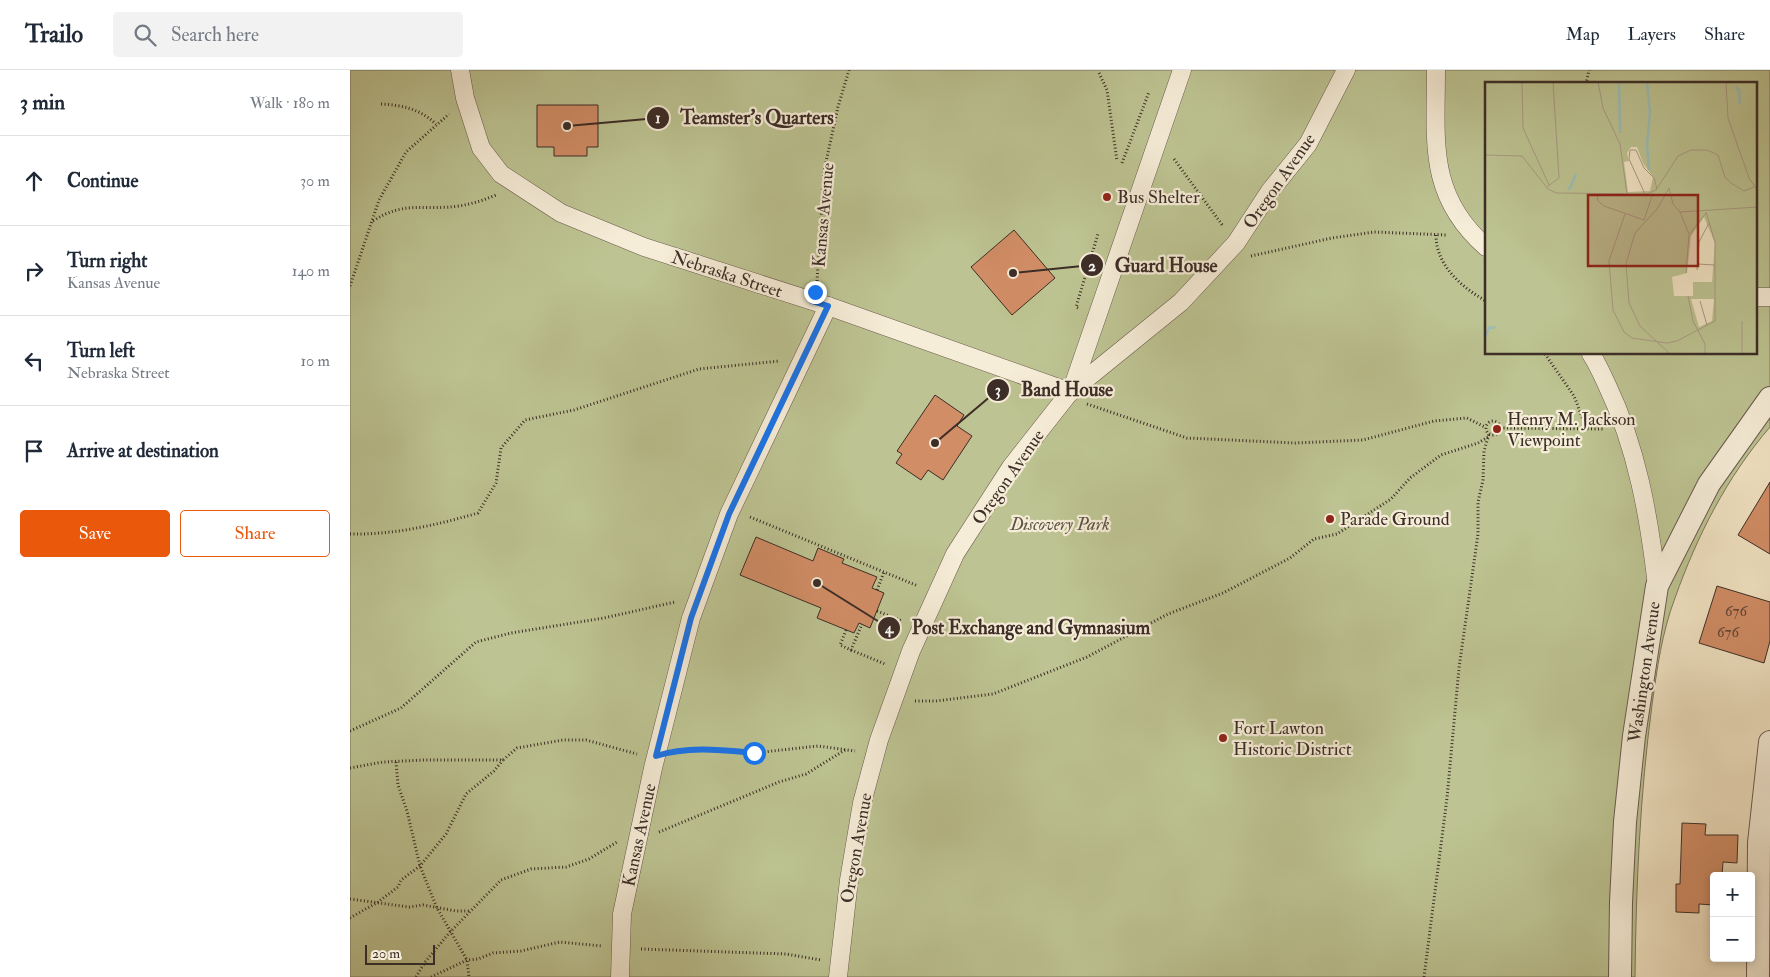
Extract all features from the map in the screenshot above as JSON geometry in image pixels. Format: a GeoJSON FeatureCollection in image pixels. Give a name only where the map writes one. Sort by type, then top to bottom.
{"type":"FeatureCollection","features":[{"type":"Feature","properties":{"kind":"street","name":"Nebraska Street"},"geometry":{"type":"LineString","coordinates":[[460,70],[460,80],[481,148],[501,174],[561,213],[644,247],[820,304],[1070,392]]}},
{"type":"Feature","properties":{"kind":"street"},"geometry":{"type":"LineString","coordinates":[[1070,392],[1182,70]]}},
{"type":"Feature","properties":{"kind":"street","name":"Oregon Avenue"},"geometry":{"type":"LineString","coordinates":[[839,970],[857,832],[875,754],[911,651],[955,554],[1011,467],[1070,392],[1181,302],[1236,243],[1270,192],[1308,144],[1346,70]]}},
{"type":"Feature","properties":{"kind":"street"},"geometry":{"type":"LineString","coordinates":[[1436,70],[1436,151],[1442,185],[1455,212],[1470,233],[1485,246]]}},
{"type":"Feature","properties":{"kind":"street","name":"Kansas Avenue"},"geometry":{"type":"LineString","coordinates":[[620,977],[622,914],[656,756],[695,606],[729,514],[802,359],[820,304]]}},
{"type":"Feature","properties":{"kind":"street"},"geometry":{"type":"LineString","coordinates":[[1591,355],[1625,428],[1646,502],[1657,586]]}},
{"type":"Feature","properties":{"kind":"street","name":"Washington Avenue"},"geometry":{"type":"LineString","coordinates":[[1620,977],[1625,822],[1634,736],[1657,586],[1709,484],[1770,398]]}},
{"type":"Feature","properties":{"kind":"street"},"geometry":{"type":"LineString","coordinates":[[1762,967],[1759,842],[1770,742]]}},
{"type":"Feature","properties":{"kind":"path","name":"Kansas Avenue"},"geometry":{"type":"LineString","coordinates":[[820,304],[816,285],[824,171],[838,107],[849,70]]}},
{"type":"Feature","properties":{"kind":"path"},"geometry":{"type":"LineString","coordinates":[[1100,73],[1107,90],[1117,161]]}},
{"type":"Feature","properties":{"kind":"path"},"geometry":{"type":"LineString","coordinates":[[1122,162],[1149,92]]}},
{"type":"Feature","properties":{"kind":"path"},"geometry":{"type":"LineString","coordinates":[[350,286],[379,200],[406,152],[436,124],[466,102]]}},
{"type":"Feature","properties":{"kind":"path"},"geometry":{"type":"LineString","coordinates":[[381,104],[412,109],[425,114],[436,124]]}},
{"type":"Feature","properties":{"kind":"path"},"geometry":{"type":"LineString","coordinates":[[1158,138],[1236,243]]}},
{"type":"Feature","properties":{"kind":"path"},"geometry":{"type":"LineString","coordinates":[[372,221],[388,211],[414,206],[458,206],[482,201],[498,194],[512,181]]}},
{"type":"Feature","properties":{"kind":"path"},"geometry":{"type":"LineString","coordinates":[[1248,257],[1332,238],[1374,232],[1470,233]]}},
{"type":"Feature","properties":{"kind":"path"},"geometry":{"type":"LineString","coordinates":[[1078,308],[1098,234]]}},
{"type":"Feature","properties":{"kind":"path"},"geometry":{"type":"LineString","coordinates":[[1436,234],[1436,247],[1443,263],[1468,290],[1485,300]]}},
{"type":"Feature","properties":{"kind":"path"},"geometry":{"type":"LineString","coordinates":[[1545,355],[1574,396],[1587,430]]}},
{"type":"Feature","properties":{"kind":"path"},"geometry":{"type":"LineString","coordinates":[[350,534],[432,526],[478,513],[496,483],[501,448],[525,420],[574,410],[699,369],[802,359]]}},
{"type":"Feature","properties":{"kind":"path"},"geometry":{"type":"LineString","coordinates":[[1070,392],[1086,404],[1187,438],[1296,443],[1363,440],[1434,421],[1467,418],[1485,427],[1489,436],[1484,451],[1483,480],[1478,502],[1478,534],[1459,668],[1447,798],[1424,977]]}},
{"type":"Feature","properties":{"kind":"path"},"geometry":{"type":"LineString","coordinates":[[1485,427],[1488,421],[1493,420],[1498,422],[1500,428]]}},
{"type":"Feature","properties":{"kind":"path"},"geometry":{"type":"LineString","coordinates":[[1500,428],[1587,430],[1625,428]]}},
{"type":"Feature","properties":{"kind":"path"},"geometry":{"type":"LineString","coordinates":[[893,701],[936,701],[993,694],[1087,657],[1168,614],[1223,593],[1290,558],[1314,540],[1337,534],[1391,499],[1410,478],[1441,455],[1478,443],[1496,434],[1500,428]]}},
{"type":"Feature","properties":{"kind":"path"},"geometry":{"type":"LineString","coordinates":[[750,517],[921,587],[917,596]]}},
{"type":"Feature","properties":{"kind":"path"},"geometry":{"type":"LineString","coordinates":[[877,590],[884,572]]}},
{"type":"Feature","properties":{"kind":"path"},"geometry":{"type":"LineString","coordinates":[[350,731],[401,708],[476,642],[511,633],[604,618],[669,602],[676,601],[695,606]]}},
{"type":"Feature","properties":{"kind":"path"},"geometry":{"type":"LineString","coordinates":[[877,611],[905,622]]}},
{"type":"Feature","properties":{"kind":"path"},"geometry":{"type":"LineString","coordinates":[[851,650],[862,624]]}},
{"type":"Feature","properties":{"kind":"path"},"geometry":{"type":"LineString","coordinates":[[846,630],[840,645],[888,665]]}},
{"type":"Feature","properties":{"kind":"path"},"geometry":{"type":"LineString","coordinates":[[350,918],[378,902],[398,887],[400,880],[420,866],[446,834],[466,794],[494,771],[517,748],[563,740],[586,740],[628,753],[656,756],[676,750],[711,749],[754,753],[818,746],[875,754]]}},
{"type":"Feature","properties":{"kind":"path"},"geometry":{"type":"LineString","coordinates":[[350,768],[396,762],[503,760]]}},
{"type":"Feature","properties":{"kind":"path"},"geometry":{"type":"LineString","coordinates":[[396,762],[398,785],[407,811],[420,866],[438,908],[467,960],[469,977]]}},
{"type":"Feature","properties":{"kind":"path"},"geometry":{"type":"LineString","coordinates":[[350,899],[409,907],[423,905],[472,910]]}},
{"type":"Feature","properties":{"kind":"path"},"geometry":{"type":"LineString","coordinates":[[431,977],[467,960],[478,959],[493,953],[521,951],[560,942],[582,943],[621,949],[786,954],[839,970]]}},
{"type":"Feature","properties":{"kind":"green space","name":"Discovery Park"},"geometry":{"type":"Polygon","coordinates":[[[350,70],[1770,70],[1770,427],[1740,466],[1703,530],[1670,611],[1663,637],[1644,773],[1636,909],[1635,977],[350,977],[350,70]]]}},
{"type":"Feature","properties":{"kind":"building"},"geometry":{"type":"Polygon","coordinates":[[[537,105],[598,105],[598,147],[587,147],[587,156],[554,156],[554,147],[537,147],[537,105]]]}},
{"type":"Feature","properties":{"kind":"building"},"geometry":{"type":"Polygon","coordinates":[[[1014,230],[1055,278],[1012,315],[971,267],[1014,230]]]}},
{"type":"Feature","properties":{"kind":"building"},"geometry":{"type":"Polygon","coordinates":[[[935,395],[964,415],[957,426],[972,436],[943,480],[928,470],[921,480],[896,463],[902,454],[897,451],[935,395]]]}},
{"type":"Feature","properties":{"kind":"building"},"geometry":{"type":"Polygon","coordinates":[[[1770,482],[1770,554],[1738,535],[1770,482]]]}},
{"type":"Feature","properties":{"kind":"building"},"geometry":{"type":"Polygon","coordinates":[[[756,537],[813,561],[818,548],[844,559],[842,563],[877,577],[872,588],[884,593],[870,628],[859,623],[854,633],[817,618],[821,608],[740,575],[756,537]]]}},
{"type":"Feature","properties":{"kind":"building"},"geometry":{"type":"Polygon","coordinates":[[[1717,586],[1770,602],[1770,641],[1764,663],[1699,643],[1717,586]]]}},
{"type":"Feature","properties":{"kind":"building"},"geometry":{"type":"Polygon","coordinates":[[[1682,823],[1706,824],[1705,835],[1738,835],[1737,863],[1723,862],[1722,872],[1710,872],[1710,905],[1699,904],[1699,913],[1676,912],[1676,884],[1680,884],[1682,823]]]}},
{"type":"Feature","properties":{"kind":"place","name":"Teamster's Quarters"},"geometry":{"type":"Point","coordinates":[567,126]}},
{"type":"Feature","properties":{"kind":"place","name":"Bus Shelter"},"geometry":{"type":"Point","coordinates":[1107,197]}},
{"type":"Feature","properties":{"kind":"place","name":"Guard House"},"geometry":{"type":"Point","coordinates":[1013,273]}},
{"type":"Feature","properties":{"kind":"place","name":"Henry M. Jackson Viewpoint"},"geometry":{"type":"Point","coordinates":[1497,429]}},
{"type":"Feature","properties":{"kind":"place","name":"Band House"},"geometry":{"type":"Point","coordinates":[935,443]}},
{"type":"Feature","properties":{"kind":"place","name":"Parade Ground"},"geometry":{"type":"Point","coordinates":[1330,519]}},
{"type":"Feature","properties":{"kind":"place","name":"Post Exchange and Gymnasium"},"geometry":{"type":"Point","coordinates":[817,583]}},
{"type":"Feature","properties":{"kind":"place","name":"Fort Lawton Historic District"},"geometry":{"type":"Point","coordinates":[1223,738]}},
{"type":"Feature","properties":{"kind":"route"},"geometry":{"type":"LineString","coordinates":[[754,753],[711,749],[676,750],[656,756],[691,618],[729,514],[828,306],[812,301],[815,292]]}}]}
